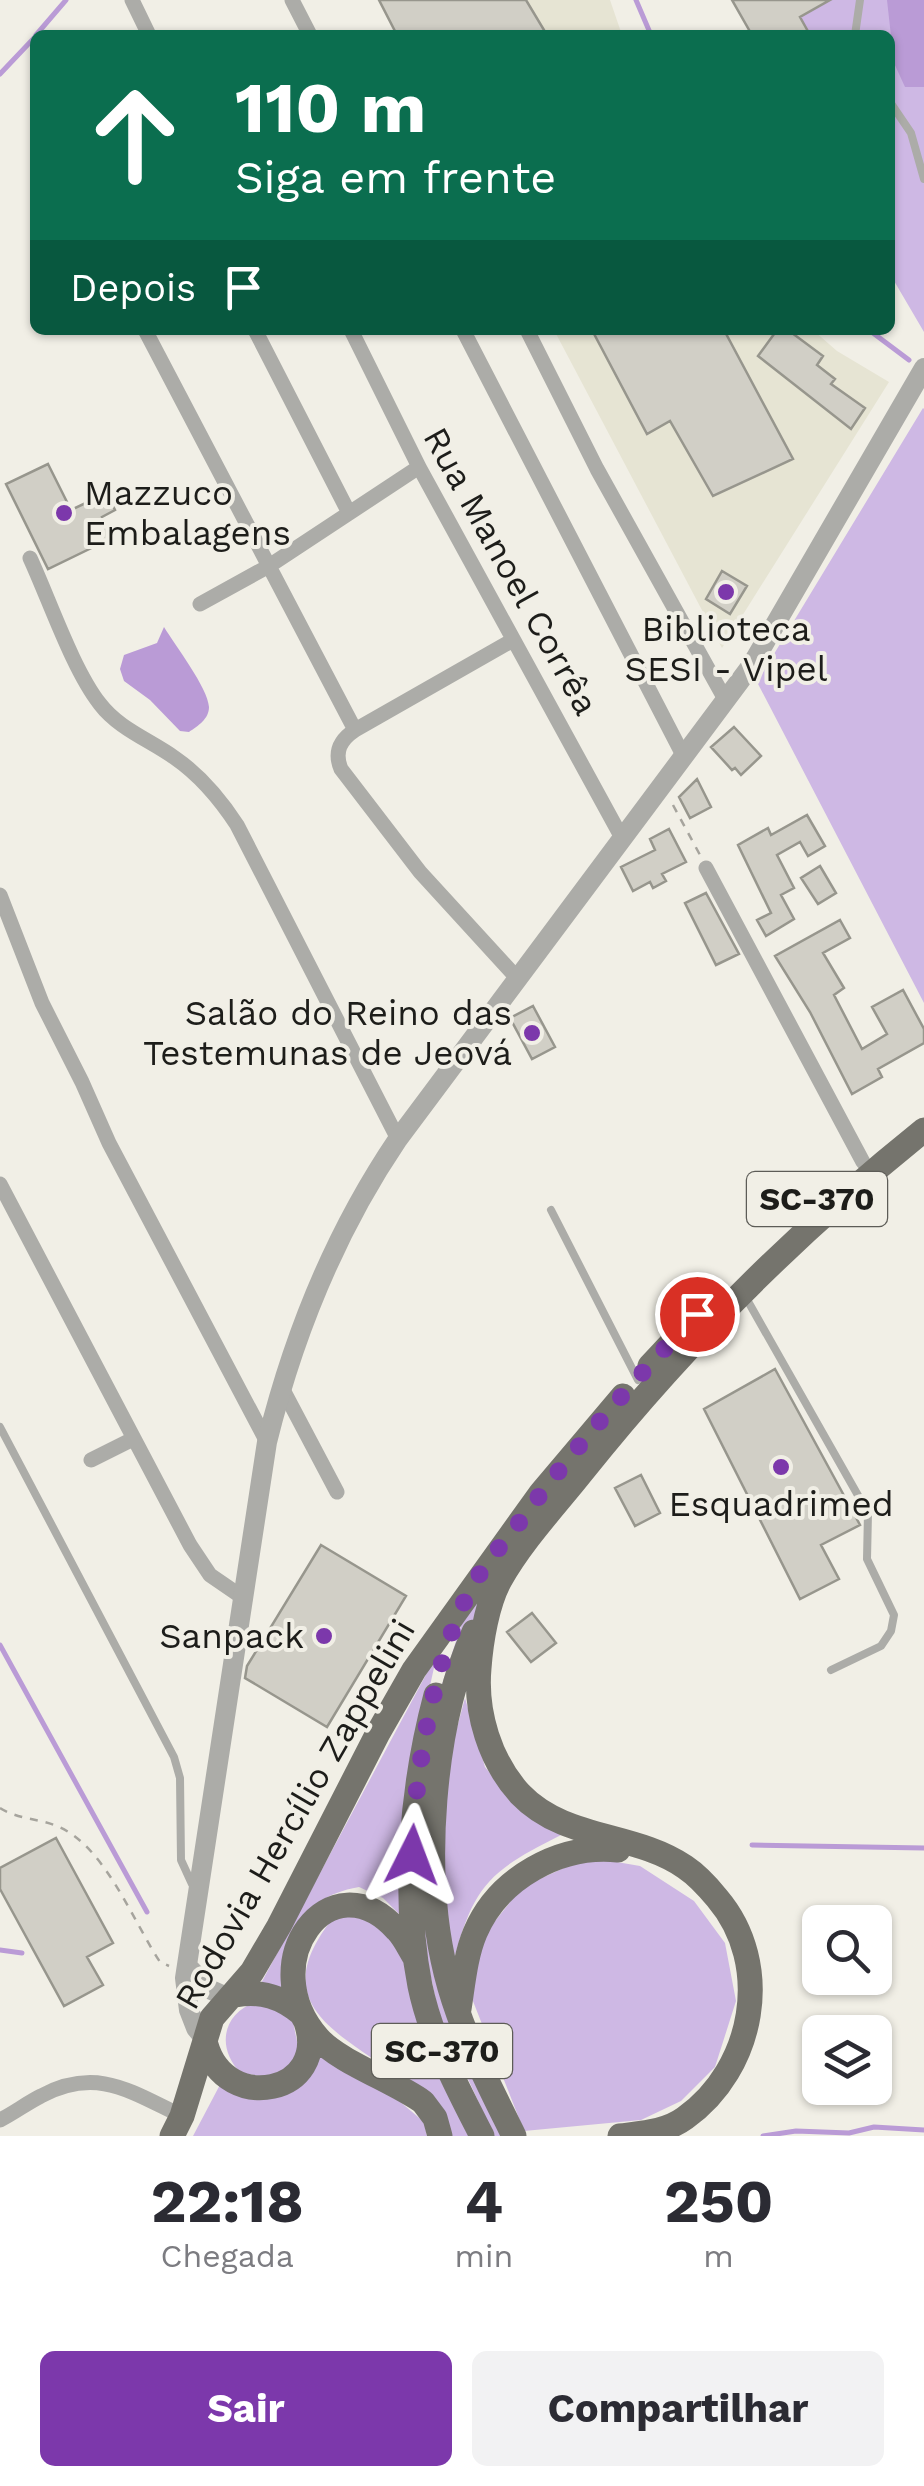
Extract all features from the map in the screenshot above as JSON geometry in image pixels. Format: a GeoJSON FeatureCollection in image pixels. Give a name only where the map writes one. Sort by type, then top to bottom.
{"type":"FeatureCollection","features":[{"type":"Feature","properties":{"kind":"main road","name":"Rodovia Hercílio Zappelini"},"geometry":{"type":"LineString","coordinates":[[620,2136],[657,2131],[684,2120],[731,2070],[749,2016],[752,1987],[740,1936],[720,1902],[684,1866],[558,1823],[521,1794],[502,1770],[487,1736],[478,1692],[487,1582],[542,1493],[638,1380],[718,1294],[829,1189],[924,1112]]}},
{"type":"Feature","properties":{"kind":"main road","name":"Rodovia Hercílio Zappelini"},"geometry":{"type":"LineString","coordinates":[[177,2126],[212,2018],[232,1997],[279,1926],[397,1698],[487,1582],[605,1443],[742,1292],[838,1201],[924,1130]]}},
{"type":"Feature","properties":{"kind":"main road","name":"SC-370"},"geometry":{"type":"LineString","coordinates":[[482,2136],[430,2022],[416,1960],[412,1883],[416,1788],[426,1732],[449,1643],[487,1582]]}},
{"type":"Feature","properties":{"kind":"main road","name":"SC-370"},"geometry":{"type":"LineString","coordinates":[[487,1582],[450,1702],[438,1765],[437,1929],[458,2014],[514,2136]]}},
{"type":"Feature","properties":{"kind":"main road"},"geometry":{"type":"LineString","coordinates":[[458,2014],[474,1935],[486,1910],[522,1876],[572,1852],[601,1848],[657,1854]]}},
{"type":"Feature","properties":{"kind":"main road"},"geometry":{"type":"LineString","coordinates":[[206,2043],[213,2064],[227,2078],[250,2088],[266,2089],[295,2075],[309,2047],[291,1975],[298,1943],[318,1916],[352,1907],[371,1910],[397,1930],[416,1960]]}},
{"type":"Feature","properties":{"kind":"main road"},"geometry":{"type":"LineString","coordinates":[[232,1997],[256,1993],[276,1997],[304,2018],[329,2048],[423,2102],[435,2118],[440,2136]]}},
{"type":"Feature","properties":{"kind":"street"},"geometry":{"type":"LineString","coordinates":[[132,0],[147,30]]}},
{"type":"Feature","properties":{"kind":"street"},"geometry":{"type":"LineString","coordinates":[[292,0],[307,30]]}},
{"type":"Feature","properties":{"kind":"street"},"geometry":{"type":"LineString","coordinates":[[148,335],[355,730]]}},
{"type":"Feature","properties":{"kind":"street"},"geometry":{"type":"LineString","coordinates":[[258,335],[349,513]]}},
{"type":"Feature","properties":{"kind":"street","name":"Rua Manoel Corrêa"},"geometry":{"type":"LineString","coordinates":[[353,335],[419,467],[622,838]]}},
{"type":"Feature","properties":{"kind":"street"},"geometry":{"type":"LineString","coordinates":[[466,335],[684,757]]}},
{"type":"Feature","properties":{"kind":"street"},"geometry":{"type":"LineString","coordinates":[[530,335],[597,469],[726,701]]}},
{"type":"Feature","properties":{"kind":"street"},"geometry":{"type":"LineString","coordinates":[[206,2043],[189,2010],[186,1991],[196,1893],[267,1442],[281,1386],[310,1303],[331,1255],[398,1140],[726,701],[772,631],[924,368]]}},
{"type":"Feature","properties":{"kind":"street"},"geometry":{"type":"LineString","coordinates":[[200,604],[269,566],[419,467]]}},
{"type":"Feature","properties":{"kind":"street"},"geometry":{"type":"LineString","coordinates":[[30,558],[100,705],[116,720],[176,758],[221,800],[398,1140]]}},
{"type":"Feature","properties":{"kind":"street"},"geometry":{"type":"LineString","coordinates":[[513,640],[355,730],[340,744],[337,754],[341,769],[420,872],[517,978]]}},
{"type":"Feature","properties":{"kind":"street"},"geometry":{"type":"LineString","coordinates":[[706,868],[863,1162]]}},
{"type":"Feature","properties":{"kind":"street"},"geometry":{"type":"LineString","coordinates":[[0,895],[42,1002],[109,1143],[267,1442]]}},
{"type":"Feature","properties":{"kind":"street"},"geometry":{"type":"LineString","coordinates":[[0,1184],[200,1562],[222,1586],[244,1599]]}},
{"type":"Feature","properties":{"kind":"street"},"geometry":{"type":"LineString","coordinates":[[281,1386],[337,1492]]}},
{"type":"Feature","properties":{"kind":"street"},"geometry":{"type":"LineString","coordinates":[[92,1460],[133,1438]]}},
{"type":"Feature","properties":{"kind":"street"},"geometry":{"type":"LineString","coordinates":[[187,1966],[209,1989],[232,1997]]}},
{"type":"Feature","properties":{"kind":"street"},"geometry":{"type":"LineString","coordinates":[[0,2120],[52,2090],[91,2080],[118,2086],[177,2126]]}},
{"type":"Feature","properties":{"kind":"lane"},"geometry":{"type":"LineString","coordinates":[[857,30],[860,0]]}},
{"type":"Feature","properties":{"kind":"lane"},"geometry":{"type":"LineString","coordinates":[[895,110],[910,133],[924,179]]}},
{"type":"Feature","properties":{"kind":"lane"},"geometry":{"type":"LineString","coordinates":[[551,1210],[638,1380]]}},
{"type":"Feature","properties":{"kind":"lane"},"geometry":{"type":"LineString","coordinates":[[742,1292],[868,1513],[867,1559],[894,1615],[892,1631],[882,1646],[830,1670]]}},
{"type":"Feature","properties":{"kind":"lane"},"geometry":{"type":"LineString","coordinates":[[0,1427],[174,1757],[180,1778],[181,1860],[196,1893]]}},
{"type":"Feature","properties":{"kind":"path"},"geometry":{"type":"LineString","coordinates":[[663,786],[706,868]]}},
{"type":"Feature","properties":{"kind":"path"},"geometry":{"type":"LineString","coordinates":[[0,1808],[12,1816],[58,1826],[76,1838],[106,1872],[160,1962],[187,1966]]}},
{"type":"Feature","properties":{"kind":"shaded area"},"geometry":{"type":"Polygon","coordinates":[[[379,0],[610,0],[620,30],[394,30],[379,0]]]}},
{"type":"Feature","properties":{"kind":"shaded area"},"geometry":{"type":"Polygon","coordinates":[[[732,0],[924,0],[924,332],[895,283],[895,30],[749,30],[732,0]]]}},
{"type":"Feature","properties":{"kind":"shaded area"},"geometry":{"type":"Polygon","coordinates":[[[887,0],[924,0],[924,87],[905,87],[895,65],[895,30],[890,30],[887,0]]]}},
{"type":"Feature","properties":{"kind":"shaded area"},"geometry":{"type":"Polygon","coordinates":[[[557,335],[819,335],[837,351],[889,382],[722,648],[557,335]]]}},
{"type":"Feature","properties":{"kind":"shaded area"},"geometry":{"type":"Polygon","coordinates":[[[924,409],[924,1003],[757,682],[924,409]]]}},
{"type":"Feature","properties":{"kind":"shaded area"},"geometry":{"type":"Polygon","coordinates":[[[164,627],[197,678],[209,707],[202,722],[189,732],[180,731],[150,700],[124,681],[120,669],[124,655],[157,643],[164,627]]]}},
{"type":"Feature","properties":{"kind":"shaded area"},"geometry":{"type":"Polygon","coordinates":[[[506,1553],[433,1764],[451,2013],[506,2136],[494,2136],[439,2015],[421,1931],[437,1700],[466,1610],[506,1553]]]}},
{"type":"Feature","properties":{"kind":"shaded area"},"geometry":{"type":"Polygon","coordinates":[[[437,1654],[413,1763],[407,1922],[383,1898],[359,1887],[337,1893],[320,1902],[300,1926],[294,1941],[287,1998],[258,1989],[437,1654]]]}},
{"type":"Feature","properties":{"kind":"shaded area"},"geometry":{"type":"Polygon","coordinates":[[[465,1698],[485,1767],[517,1806],[561,1835],[516,1860],[487,1884],[467,1917],[452,1967],[445,1917],[448,1761],[465,1698]]]}},
{"type":"Feature","properties":{"kind":"shaded area"},"geometry":{"type":"Polygon","coordinates":[[[588,1857],[640,1866],[694,1901],[725,1943],[736,2001],[715,2067],[681,2101],[641,2120],[524,2131],[469,1991],[484,1935],[522,1887],[588,1857]]]}},
{"type":"Feature","properties":{"kind":"shaded area"},"geometry":{"type":"Polygon","coordinates":[[[358,1916],[384,1926],[406,1953],[472,2136],[446,2136],[423,2091],[347,2041],[315,2009],[307,1991],[306,1970],[315,1946],[333,1918],[358,1916]]]}},
{"type":"Feature","properties":{"kind":"shaded area"},"geometry":{"type":"Polygon","coordinates":[[[259,2001],[291,2012],[300,2056],[275,2078],[241,2073],[228,2052],[226,2041],[231,2021],[237,2013],[259,2001]]]}},
{"type":"Feature","properties":{"kind":"shaded area"},"geometry":{"type":"Polygon","coordinates":[[[313,2046],[398,2100],[424,2122],[427,2136],[193,2136],[223,2079],[256,2099],[313,2046]]]}},
{"type":"Feature","properties":{"kind":"building"},"geometry":{"type":"Polygon","coordinates":[[[379,0],[526,0],[544,30],[394,30],[379,0]]]}},
{"type":"Feature","properties":{"kind":"building"},"geometry":{"type":"Polygon","coordinates":[[[732,0],[830,0],[800,17],[807,30],[749,30],[732,0]]]}},
{"type":"Feature","properties":{"kind":"building"},"geometry":{"type":"Polygon","coordinates":[[[595,335],[727,335],[793,459],[713,496],[670,421],[647,434],[595,335]]]}},
{"type":"Feature","properties":{"kind":"building"},"geometry":{"type":"Polygon","coordinates":[[[773,335],[795,335],[823,356],[817,365],[835,379],[831,384],[865,408],[851,429],[758,356],[773,335]]]}},
{"type":"Feature","properties":{"kind":"building","name":"Mazzuco Embalagens"},"geometry":{"type":"Polygon","coordinates":[[[48,464],[71,510],[107,493],[115,510],[102,517],[112,538],[48,569],[6,484],[48,464]]]}},
{"type":"Feature","properties":{"kind":"building","name":"Biblioteca SESI - Vipel"},"geometry":{"type":"Polygon","coordinates":[[[722,571],[747,586],[730,614],[706,599],[722,571]]]}},
{"type":"Feature","properties":{"kind":"building"},"geometry":{"type":"Polygon","coordinates":[[[734,727],[761,756],[741,775],[711,747],[734,727]]]}},
{"type":"Feature","properties":{"kind":"building"},"geometry":{"type":"Polygon","coordinates":[[[697,779],[711,807],[690,818],[679,797],[697,779]]]}},
{"type":"Feature","properties":{"kind":"building"},"geometry":{"type":"Polygon","coordinates":[[[807,815],[825,846],[808,856],[800,842],[777,855],[794,888],[781,895],[794,919],[766,936],[757,920],[771,913],[738,845],[768,828],[771,835],[807,815]]]}},
{"type":"Feature","properties":{"kind":"building"},"geometry":{"type":"Polygon","coordinates":[[[669,829],[686,862],[662,874],[666,881],[653,888],[650,882],[633,891],[621,867],[655,850],[650,839],[669,829]]]}},
{"type":"Feature","properties":{"kind":"building"},"geometry":{"type":"Polygon","coordinates":[[[820,866],[836,893],[818,904],[801,878],[820,866]]]}},
{"type":"Feature","properties":{"kind":"building"},"geometry":{"type":"Polygon","coordinates":[[[706,893],[739,954],[716,965],[685,903],[706,893]]]}},
{"type":"Feature","properties":{"kind":"building"},"geometry":{"type":"Polygon","coordinates":[[[840,920],[850,938],[823,953],[844,988],[834,995],[862,1049],[887,1034],[872,1007],[903,990],[924,1029],[924,1043],[878,1069],[882,1077],[852,1094],[810,1012],[775,956],[840,920]]]}},
{"type":"Feature","properties":{"kind":"building","name":"Salão do Reino das Testemunas de Jeová"},"geometry":{"type":"Polygon","coordinates":[[[533,1006],[555,1047],[532,1059],[510,1018],[533,1006]]]}},
{"type":"Feature","properties":{"kind":"building","name":"Esquadrimed"},"geometry":{"type":"Polygon","coordinates":[[[775,1369],[860,1525],[821,1545],[839,1579],[800,1599],[704,1409],[775,1369]]]}},
{"type":"Feature","properties":{"kind":"building"},"geometry":{"type":"Polygon","coordinates":[[[641,1475],[660,1513],[635,1526],[615,1488],[641,1475]]]}},
{"type":"Feature","properties":{"kind":"building","name":"Sanpack"},"geometry":{"type":"Polygon","coordinates":[[[321,1545],[406,1596],[327,1727],[245,1678],[247,1666],[321,1545]]]}},
{"type":"Feature","properties":{"kind":"building"},"geometry":{"type":"Polygon","coordinates":[[[532,1613],[556,1643],[531,1662],[507,1632],[532,1613]]]}},
{"type":"Feature","properties":{"kind":"building"},"geometry":{"type":"Polygon","coordinates":[[[56,1838],[113,1943],[87,1957],[103,1985],[64,2006],[0,1889],[0,1868],[56,1838]]]}},
{"type":"Feature","properties":{"kind":"waterway"},"geometry":{"type":"LineString","coordinates":[[40,30],[66,0]]}},
{"type":"Feature","properties":{"kind":"waterway"},"geometry":{"type":"LineString","coordinates":[[636,0],[649,30]]}},
{"type":"Feature","properties":{"kind":"waterway"},"geometry":{"type":"LineString","coordinates":[[0,74],[30,42]]}},
{"type":"Feature","properties":{"kind":"waterway"},"geometry":{"type":"LineString","coordinates":[[876,335],[909,360]]}},
{"type":"Feature","properties":{"kind":"waterway"},"geometry":{"type":"LineString","coordinates":[[0,1645],[147,1912]]}},
{"type":"Feature","properties":{"kind":"waterway"},"geometry":{"type":"LineString","coordinates":[[752,1845],[924,1848]]}},
{"type":"Feature","properties":{"kind":"waterway"},"geometry":{"type":"LineString","coordinates":[[0,1950],[22,1953]]}},
{"type":"Feature","properties":{"kind":"waterway"},"geometry":{"type":"LineString","coordinates":[[763,2136],[796,2131],[849,2133],[874,2127],[924,2130]]}},
{"type":"Feature","properties":{"kind":"place","name":"Mazzuco Embalagens"},"geometry":{"type":"Point","coordinates":[64,513]}},
{"type":"Feature","properties":{"kind":"place","name":"Biblioteca SESI - Vipel"},"geometry":{"type":"Point","coordinates":[726,592]}},
{"type":"Feature","properties":{"kind":"place","name":"Salão do Reino das Testemunas de Jeová"},"geometry":{"type":"Point","coordinates":[532,1033]}},
{"type":"Feature","properties":{"kind":"place","name":"Esquadrimed"},"geometry":{"type":"Point","coordinates":[781,1467]}},
{"type":"Feature","properties":{"kind":"place","name":"Sanpack"},"geometry":{"type":"Point","coordinates":[324,1636]}},
{"type":"Feature","properties":{"kind":"route"},"geometry":{"type":"LineString","coordinates":[[412,1855],[416,1788],[426,1732],[449,1643],[474,1582],[595,1428],[697,1314]]}}]}
